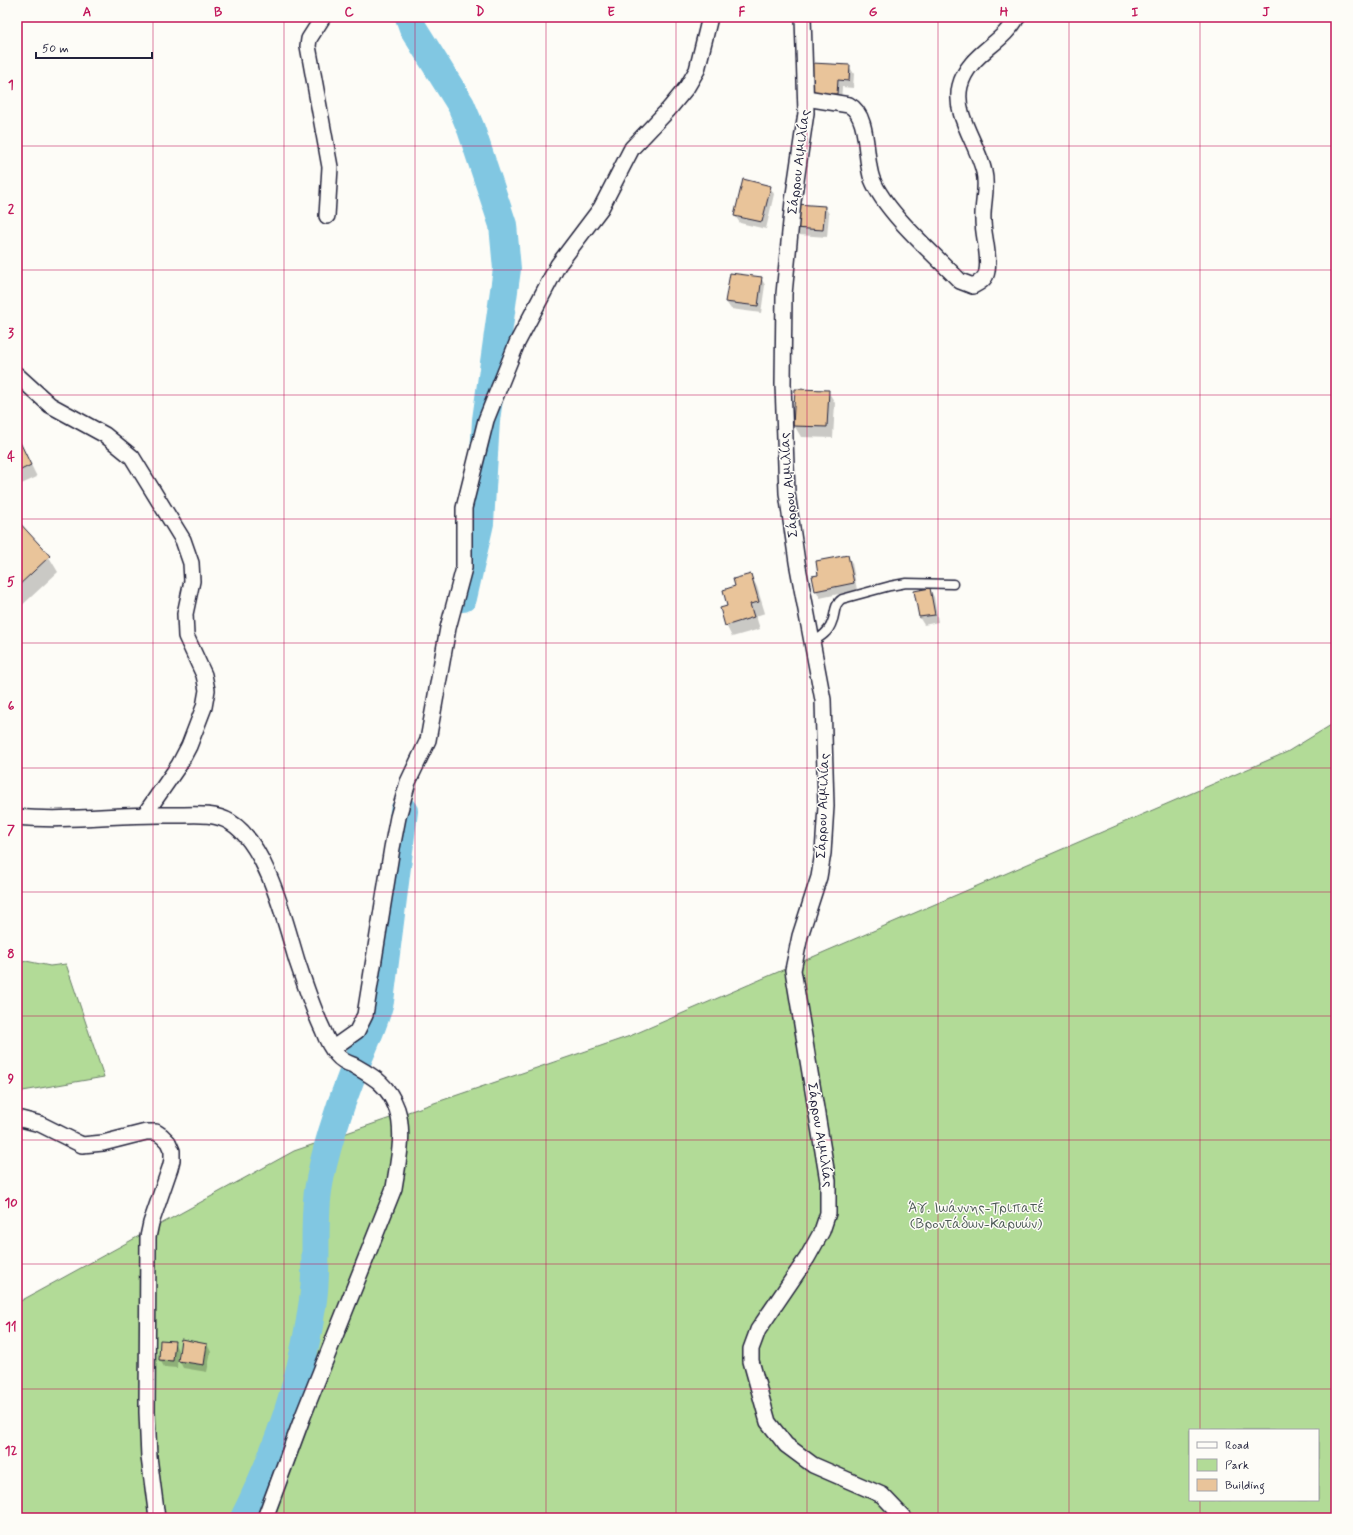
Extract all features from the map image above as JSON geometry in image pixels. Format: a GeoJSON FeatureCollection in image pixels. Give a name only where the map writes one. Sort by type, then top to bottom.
{"type":"FeatureCollection","features":[{"type":"Feature","properties":{"kind":"street"},"geometry":{"type":"LineString","coordinates":[[323,17],[309,39],[308,46],[330,167],[327,216]]}},
{"type":"Feature","properties":{"kind":"street"},"geometry":{"type":"LineString","coordinates":[[333,1048],[357,1032],[365,1015],[398,817],[408,782],[428,740],[448,628],[464,568],[464,508],[486,420],[517,343],[558,265],[601,208],[632,148],[674,104],[687,88],[697,70],[710,17]]}},
{"type":"Feature","properties":{"kind":"street","name":"Σάρρου Αιμιλίας"},"geometry":{"type":"LineString","coordinates":[[803,17],[806,113],[793,201],[784,294],[783,384],[787,493],[797,562],[823,700],[826,754],[825,832],[819,877],[800,936],[793,970],[828,1181],[828,1213],[815,1244],[758,1330],[752,1345],[751,1361],[768,1422],[786,1445],[813,1466],[882,1495],[904,1518]]}},
{"type":"Feature","properties":{"kind":"street"},"geometry":{"type":"LineString","coordinates":[[806,98],[849,105],[855,108],[862,120],[868,163],[877,191],[889,207],[960,281],[973,286],[983,279],[987,272],[982,221],[985,195],[984,173],[978,151],[960,108],[960,85],[967,67],[1000,39],[1017,17]]}},
{"type":"Feature","properties":{"kind":"street"},"geometry":{"type":"LineString","coordinates":[[17,375],[50,405],[105,435],[132,457],[183,540],[191,563],[192,581],[185,614],[186,636],[204,675],[207,690],[204,707],[189,746],[179,765],[145,814]]}},
{"type":"Feature","properties":{"kind":"street"},"geometry":{"type":"LineString","coordinates":[[17,817],[37,819],[145,814],[201,815],[229,821],[248,838],[278,898],[310,998],[323,1031],[336,1055],[376,1078],[393,1098],[401,1125],[400,1148],[394,1188],[303,1416],[266,1518]]}},
{"type":"Feature","properties":{"kind":"street"},"geometry":{"type":"LineString","coordinates":[[17,1118],[40,1124],[82,1145],[103,1143],[146,1132],[156,1132],[168,1142],[172,1151],[170,1168],[151,1223],[148,1237],[147,1412],[149,1457],[157,1518]]}},
{"type":"Feature","properties":{"kind":"lane"},"geometry":{"type":"LineString","coordinates":[[812,642],[823,636],[828,630],[833,622],[836,604],[842,600],[890,586],[906,583],[953,584]]}},
{"type":"Feature","properties":{"kind":"green space","name":"Άγ. Ιωάννης-Τριπατέ (Βροντάδων-Καρυών)"},"geometry":{"type":"Polygon","coordinates":[[[1336,722],[1336,1518],[17,1518],[17,1303],[294,1151],[630,1036],[1287,752],[1336,722]]]}},
{"type":"Feature","properties":{"kind":"green space"},"geometry":{"type":"Polygon","coordinates":[[[26,961],[50,966],[66,964],[104,1077],[17,1092],[17,964],[26,961]]]}},
{"type":"Feature","properties":{"kind":"building"},"geometry":{"type":"Polygon","coordinates":[[[812,63],[850,65],[849,81],[838,80],[837,94],[810,93],[812,63]]]}},
{"type":"Feature","properties":{"kind":"building"},"geometry":{"type":"Polygon","coordinates":[[[743,179],[771,186],[762,222],[734,216],[743,179]]]}},
{"type":"Feature","properties":{"kind":"building"},"geometry":{"type":"Polygon","coordinates":[[[796,204],[825,206],[823,230],[794,228],[796,204]]]}},
{"type":"Feature","properties":{"kind":"building"},"geometry":{"type":"Polygon","coordinates":[[[730,273],[762,277],[758,306],[725,302],[730,273]]]}},
{"type":"Feature","properties":{"kind":"building"},"geometry":{"type":"Polygon","coordinates":[[[795,389],[829,390],[827,427],[793,426],[795,389]]]}},
{"type":"Feature","properties":{"kind":"building"},"geometry":{"type":"Polygon","coordinates":[[[17,436],[31,465],[17,472],[17,436]]]}},
{"type":"Feature","properties":{"kind":"building"},"geometry":{"type":"Polygon","coordinates":[[[17,520],[50,556],[17,587],[17,520]]]}},
{"type":"Feature","properties":{"kind":"building"},"geometry":{"type":"Polygon","coordinates":[[[848,555],[854,583],[815,591],[812,576],[818,575],[816,561],[848,555]]]}},
{"type":"Feature","properties":{"kind":"building"},"geometry":{"type":"Polygon","coordinates":[[[751,574],[759,602],[750,604],[754,617],[725,626],[720,608],[727,606],[723,590],[735,586],[733,579],[751,574]]]}},
{"type":"Feature","properties":{"kind":"building"},"geometry":{"type":"Polygon","coordinates":[[[930,588],[935,615],[919,617],[914,591],[930,588]]]}},
{"type":"Feature","properties":{"kind":"building"},"geometry":{"type":"Polygon","coordinates":[[[181,1339],[207,1344],[204,1365],[178,1361],[181,1339]]]}},
{"type":"Feature","properties":{"kind":"building"},"geometry":{"type":"Polygon","coordinates":[[[160,1340],[175,1341],[173,1361],[159,1360],[160,1340]]]}},
{"type":"Feature","properties":{"kind":"waterway"},"geometry":{"type":"LineString","coordinates":[[409,17],[413,28],[461,105],[471,129],[503,225],[507,269],[486,420],[480,523],[463,598]]}},
{"type":"Feature","properties":{"kind":"waterway"},"geometry":{"type":"LineString","coordinates":[[244,1518],[268,1466],[288,1412],[303,1357],[313,1300],[316,1218],[320,1177],[337,1117],[380,1001],[404,811]]}}]}
